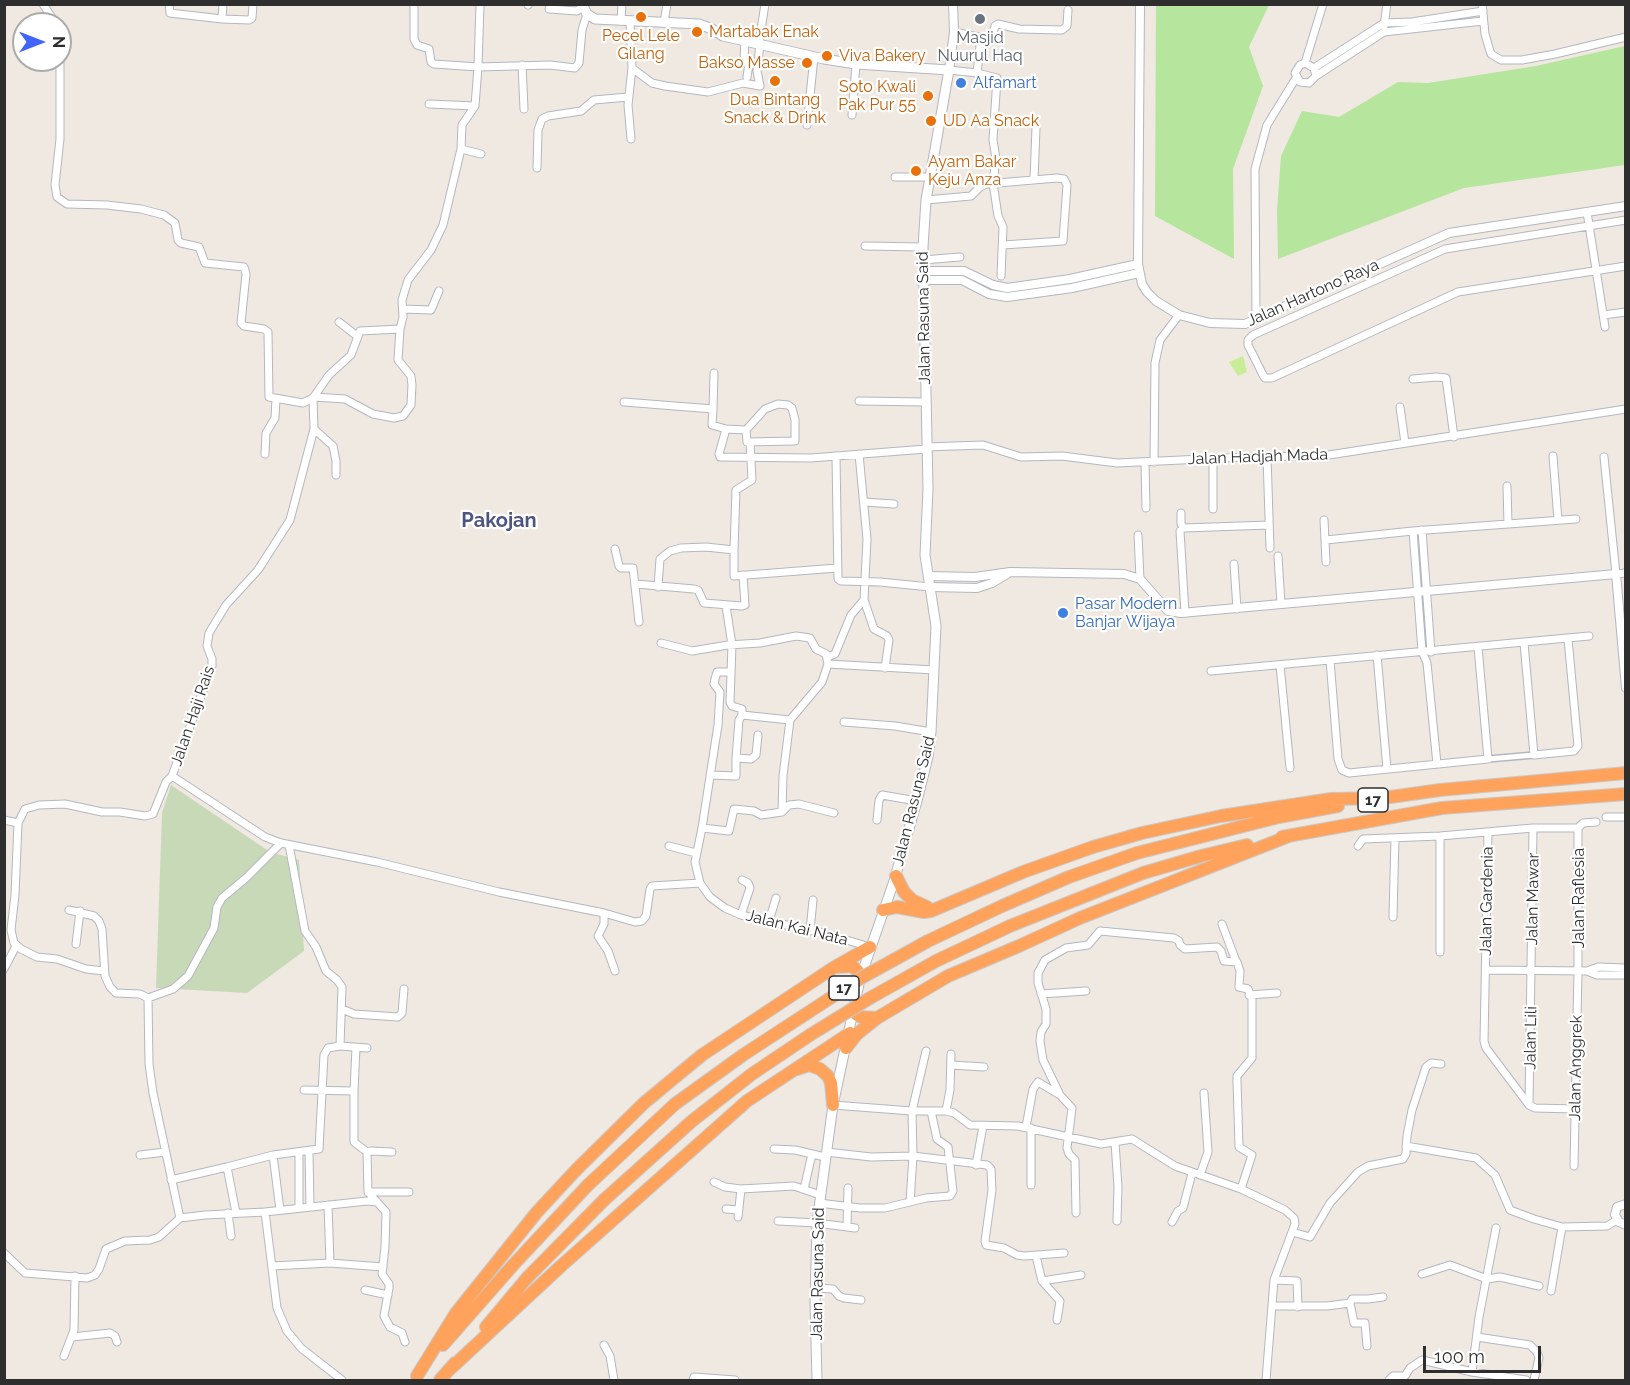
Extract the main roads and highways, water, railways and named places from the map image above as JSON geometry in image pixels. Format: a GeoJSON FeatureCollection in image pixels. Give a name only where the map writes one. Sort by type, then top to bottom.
{"type":"FeatureCollection","features":[{"type":"Feature","properties":{"kind":"highway","name":"17"},"geometry":{"type":"LineString","coordinates":[[415,1378],[514,1264],[588,1185],[675,1104],[743,1055],[861,978],[928,941],[1069,877],[1137,853],[1279,817],[1440,790],[1620,774]]}},
{"type":"Feature","properties":{"kind":"highway","name":"17"},"geometry":{"type":"LineString","coordinates":[[440,1380],[527,1278],[604,1200],[692,1121],[752,1074],[810,1035],[936,961],[1010,926],[1143,873],[1202,856],[1289,836],[1442,808],[1621,795]]}},
{"type":"Feature","properties":{"kind":"highway"},"geometry":{"type":"LineString","coordinates":[[883,910],[897,907],[924,912],[943,908],[1023,872],[1093,847],[1142,833],[1221,816],[1320,801],[1382,798]]}},
{"type":"Feature","properties":{"kind":"highway"},"geometry":{"type":"LineString","coordinates":[[846,1048],[857,1034],[877,1018],[948,976],[1080,918],[1289,836]]}},
{"type":"Feature","properties":{"kind":"highway"},"geometry":{"type":"LineString","coordinates":[[896,876],[904,892],[912,900],[922,905],[943,908]]}},
{"type":"Feature","properties":{"kind":"highway"},"geometry":{"type":"LineString","coordinates":[[415,1378],[456,1313],[537,1212],[577,1169],[644,1104],[702,1055],[833,968],[870,947]]}},
{"type":"Feature","properties":{"kind":"highway"},"geometry":{"type":"LineString","coordinates":[[833,968],[852,966],[858,971],[860,980]]}},
{"type":"Feature","properties":{"kind":"highway"},"geometry":{"type":"LineString","coordinates":[[855,1009],[857,1015],[861,1017],[877,1018]]}},
{"type":"Feature","properties":{"kind":"highway"},"geometry":{"type":"LineString","coordinates":[[450,1369],[561,1266],[747,1101],[850,1033]]}},
{"type":"Feature","properties":{"kind":"highway"},"geometry":{"type":"LineString","coordinates":[[790,1071],[809,1065],[820,1069],[828,1076],[831,1083],[833,1105]]}},
{"type":"Feature","properties":{"kind":"main road","name":"Jalan Rasuna Said"},"geometry":{"type":"LineString","coordinates":[[584,8],[595,19],[699,24],[723,36],[814,57],[856,64],[949,70],[926,200],[923,247],[924,402],[928,500],[924,555],[936,626],[931,732],[928,757],[896,876],[860,980],[833,1105],[817,1223],[815,1303],[817,1380]]}},
{"type":"Feature","properties":{"kind":"place","name":"Pecel Lele Gilang"},"geometry":{"type":"Point","coordinates":[641,17]}},
{"type":"Feature","properties":{"kind":"place","name":"Masjid Nuurul Haq"},"geometry":{"type":"Point","coordinates":[980,19]}},
{"type":"Feature","properties":{"kind":"place","name":"Martabak Enak"},"geometry":{"type":"Point","coordinates":[697,32]}},
{"type":"Feature","properties":{"kind":"place","name":"Viva Bakery"},"geometry":{"type":"Point","coordinates":[827,56]}},
{"type":"Feature","properties":{"kind":"place","name":"Bakso Masse"},"geometry":{"type":"Point","coordinates":[807,63]}},
{"type":"Feature","properties":{"kind":"place","name":"Dua Bintang Snack & Drink"},"geometry":{"type":"Point","coordinates":[775,81]}},
{"type":"Feature","properties":{"kind":"place","name":"Alfamart"},"geometry":{"type":"Point","coordinates":[961,83]}},
{"type":"Feature","properties":{"kind":"place","name":"Soto Kwali Pak Pur 55"},"geometry":{"type":"Point","coordinates":[928,96]}},
{"type":"Feature","properties":{"kind":"place","name":"UD Aa Snack"},"geometry":{"type":"Point","coordinates":[931,121]}},
{"type":"Feature","properties":{"kind":"place","name":"Ayam Bakar Keju Anza"},"geometry":{"type":"Point","coordinates":[916,171]}},
{"type":"Feature","properties":{"kind":"place","name":"Pasar Modern Banjar Wijaya"},"geometry":{"type":"Point","coordinates":[1063,613]}},
{"type":"Feature","properties":{"kind":"district","name":"Pakojan"},"geometry":{"type":"Point","coordinates":[499,521]}}]}
